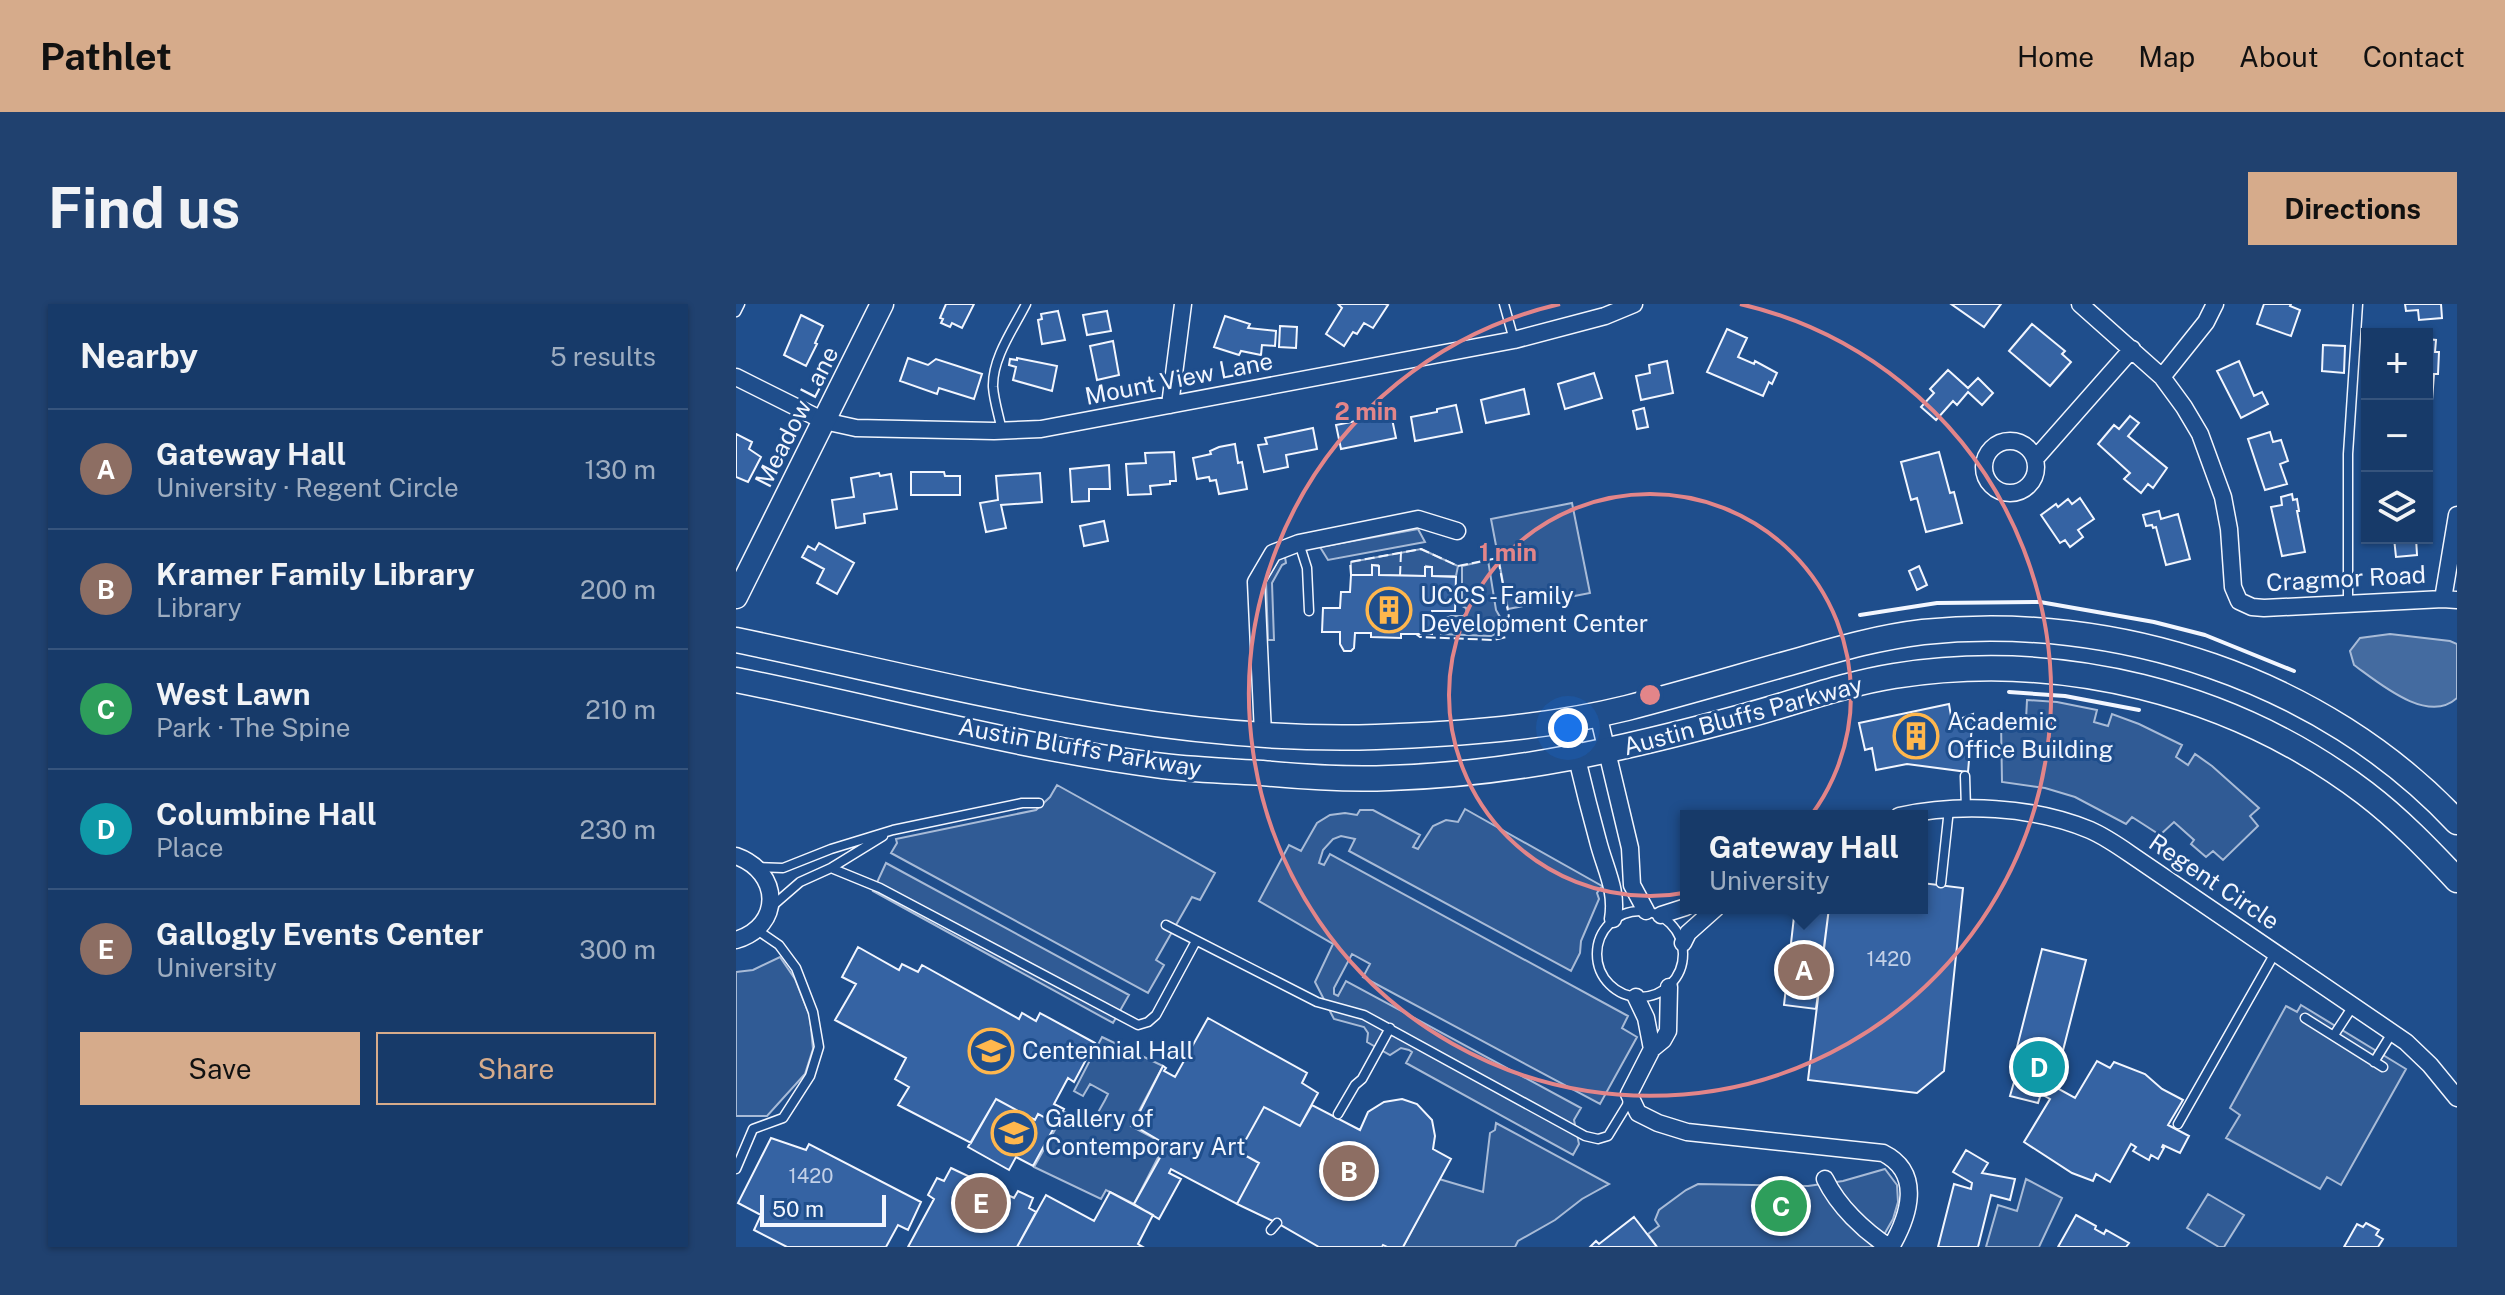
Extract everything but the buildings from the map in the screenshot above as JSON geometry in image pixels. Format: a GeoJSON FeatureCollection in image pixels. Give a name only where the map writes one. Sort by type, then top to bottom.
{"type":"FeatureCollection","features":[{"type":"Feature","properties":{"kind":"main road","name":"Austin Bluffs Parkway"},"geometry":{"type":"LineString","coordinates":[[736,640],[1086,715],[1175,728],[1374,737],[1451,733],[1598,714],[1870,641],[1922,633],[2013,629],[2110,638],[2168,652],[2261,685],[2350,734],[2432,797],[2457,822]]}},
{"type":"Feature","properties":{"kind":"main road","name":"Austin Bluffs Parkway"},"geometry":{"type":"LineString","coordinates":[[736,680],[1088,755],[1177,767],[1304,777],[1383,779],[1479,773],[1606,752],[1892,676],[1971,669],[2016,669],[2103,677],[2158,691],[2248,722],[2289,742],[2365,793],[2412,833],[2457,880]]}},
{"type":"Feature","properties":{"kind":"street","name":"Meadow Lane"},"geometry":{"type":"LineString","coordinates":[[736,597],[882,304]]}},
{"type":"Feature","properties":{"kind":"street"},"geometry":{"type":"LineString","coordinates":[[1170,405],[1183,304]]}},
{"type":"Feature","properties":{"kind":"street","name":"Mount View Lane"},"geometry":{"type":"LineString","coordinates":[[736,377],[824,421],[856,428],[1041,429],[1514,340],[1605,316],[1634,304]]}},
{"type":"Feature","properties":{"kind":"street"},"geometry":{"type":"LineString","coordinates":[[2080,304],[2162,377],[2206,322],[2215,304]]}},
{"type":"Feature","properties":{"kind":"street"},"geometry":{"type":"LineString","coordinates":[[2035,459],[2132,349]]}},
{"type":"Feature","properties":{"kind":"street","name":"Cragmor Road"},"geometry":{"type":"LineString","coordinates":[[2162,377],[2200,434],[2213,466],[2223,497],[2229,529],[2233,587],[2239,601],[2264,608],[2450,600]]}},
{"type":"Feature","properties":{"kind":"street"},"geometry":{"type":"LineString","coordinates":[[2450,600],[2457,515]]}},
{"type":"Feature","properties":{"kind":"street"},"geometry":{"type":"LineString","coordinates":[[1263,734],[1256,582],[1273,553],[1299,543],[1418,519],[1457,531]]}},
{"type":"Feature","properties":{"kind":"street"},"geometry":{"type":"LineString","coordinates":[[1598,714],[1630,848],[1632,885],[1653,913],[1680,908]]}},
{"type":"Feature","properties":{"kind":"street"},"geometry":{"type":"LineString","coordinates":[[1568,719],[1598,844],[1615,892],[1613,919]]}},
{"type":"Feature","properties":{"kind":"street","name":"Regent Circle"},"geometry":{"type":"LineString","coordinates":[[1928,813],[1958,809],[2023,813],[2092,831],[2393,1032],[2417,1051],[2457,1098]]}},
{"type":"Feature","properties":{"kind":"street"},"geometry":{"type":"LineString","coordinates":[[736,855],[758,867],[771,893],[770,908],[757,930],[736,940]]}},
{"type":"Feature","properties":{"kind":"street"},"geometry":{"type":"LineString","coordinates":[[1683,943],[1688,933],[1709,914]]}},
{"type":"Feature","properties":{"kind":"street"},"geometry":{"type":"LineString","coordinates":[[1669,987],[1668,1031],[1652,1049],[1629,1094],[1638,1113],[1673,1129],[1883,1153],[1893,1158],[1906,1174],[1909,1195],[1905,1215],[1890,1247],[1867,1231],[1832,1194],[1825,1179]]}},
{"type":"Feature","properties":{"kind":"street"},"geometry":{"type":"LineString","coordinates":[[1636,997],[1646,1018],[1652,1049]]}},
{"type":"Feature","properties":{"kind":"lane"},"geometry":{"type":"LineString","coordinates":[[736,312],[740,304]]}},
{"type":"Feature","properties":{"kind":"lane"},"geometry":{"type":"LineString","coordinates":[[1002,431],[993,387],[997,362],[1026,304]]}},
{"type":"Feature","properties":{"kind":"lane"},"geometry":{"type":"LineString","coordinates":[[1504,304],[1514,340]]}},
{"type":"Feature","properties":{"kind":"lane"},"geometry":{"type":"LineString","coordinates":[[2348,602],[2348,454],[2358,304]]}},
{"type":"Feature","properties":{"kind":"lane"},"geometry":{"type":"LineString","coordinates":[[1299,543],[1307,568],[1309,611]]}},
{"type":"Feature","properties":{"kind":"lane"},"geometry":{"type":"LineString","coordinates":[[1941,883],[1965,776]]}},
{"type":"Feature","properties":{"kind":"lane"},"geometry":{"type":"LineString","coordinates":[[758,867],[783,868],[893,830],[1022,803],[1039,803]]}},
{"type":"Feature","properties":{"kind":"lane"},"geometry":{"type":"LineString","coordinates":[[770,908],[800,882],[831,868],[893,830]]}},
{"type":"Feature","properties":{"kind":"lane"},"geometry":{"type":"LineString","coordinates":[[831,868],[880,888],[1138,1025],[1156,1015],[1196,941]]}},
{"type":"Feature","properties":{"kind":"lane"},"geometry":{"type":"LineString","coordinates":[[1628,912],[1653,913],[1675,927],[1683,943],[1680,967],[1669,987],[1649,997],[1626,995],[1607,983],[1598,963],[1598,943],[1613,919],[1628,912]]}},
{"type":"Feature","properties":{"kind":"lane"},"geometry":{"type":"LineString","coordinates":[[1166,925],[1317,1002],[1364,1015],[1390,1028],[1592,1139],[1604,1138],[1611,1133],[1627,1105],[1629,1094]]}},
{"type":"Feature","properties":{"kind":"lane"},"geometry":{"type":"LineString","coordinates":[[736,1169],[753,1129],[783,1118],[810,1076],[819,1047],[813,1012],[796,968],[779,945],[757,930]]}},
{"type":"Feature","properties":{"kind":"lane"},"geometry":{"type":"LineString","coordinates":[[2178,1124],[2275,953]]}},
{"type":"Feature","properties":{"kind":"lane"},"geometry":{"type":"LineString","coordinates":[[2334,1035],[2353,1006]]}},
{"type":"Feature","properties":{"kind":"lane"},"geometry":{"type":"LineString","coordinates":[[2305,1018],[2378,1064],[2393,1032]]}},
{"type":"Feature","properties":{"kind":"lane"},"geometry":{"type":"LineString","coordinates":[[1338,1114],[1362,1079],[1390,1028]]}},
{"type":"Feature","properties":{"kind":"shaded area"},"geometry":{"type":"Polygon","coordinates":[[[1572,503],[1590,593],[1508,609],[1491,519],[1572,503]]]}},
{"type":"Feature","properties":{"kind":"shaded area"},"geometry":{"type":"Polygon","coordinates":[[[1418,529],[1425,542],[1328,560],[1320,547],[1418,529]]]}},
{"type":"Feature","properties":{"kind":"shaded area"},"geometry":{"type":"Polygon","coordinates":[[[1421,549],[1458,566],[1456,576],[1432,576],[1432,567],[1426,566],[1425,576],[1379,575],[1378,565],[1372,565],[1372,575],[1351,575],[1351,562],[1421,549]]]}},
{"type":"Feature","properties":{"kind":"shaded area"},"geometry":{"type":"Polygon","coordinates":[[[1285,557],[1286,563],[1272,583],[1274,640],[1268,640],[1266,581],[1279,559],[1285,557]]]}},
{"type":"Feature","properties":{"kind":"shaded area"},"geometry":{"type":"Polygon","coordinates":[[[1488,560],[1496,610],[1500,617],[1495,634],[1441,634],[1443,619],[1467,613],[1462,606],[1462,566],[1488,560]]]}},
{"type":"Feature","properties":{"kind":"shaded area"},"geometry":{"type":"Polygon","coordinates":[[[2390,634],[2457,644],[2457,698],[2445,705],[2432,707],[2418,704],[2390,690],[2354,665],[2350,651],[2360,638],[2390,634]]]}},
{"type":"Feature","properties":{"kind":"shaded area"},"geometry":{"type":"Polygon","coordinates":[[[2027,700],[2097,710],[2094,722],[2108,726],[2112,714],[2182,745],[2176,757],[2188,765],[2195,754],[2259,808],[2250,816],[2258,826],[2223,860],[2213,851],[2206,857],[2191,844],[2194,840],[2174,822],[2160,835],[2132,817],[2126,824],[2075,797],[2045,788],[2002,782],[2001,720],[2026,720],[2027,700]]]}},
{"type":"Feature","properties":{"kind":"shaded area"},"geometry":{"type":"Polygon","coordinates":[[[1057,785],[1215,873],[1200,900],[1192,897],[1156,960],[1164,965],[1148,993],[891,853],[896,839],[1036,810],[1057,785]]]}},
{"type":"Feature","properties":{"kind":"shaded area"},"geometry":{"type":"Polygon","coordinates":[[[1465,809],[1602,886],[1571,971],[1349,851],[1355,839],[1341,836],[1333,839],[1323,850],[1319,863],[1324,865],[1330,854],[1628,1016],[1622,1028],[1637,1037],[1600,1104],[1363,977],[1370,964],[1352,954],[1334,988],[1334,994],[1338,996],[1346,981],[1581,1108],[1574,1120],[1579,1144],[1573,1155],[1406,1063],[1412,1052],[1409,1050],[1401,1048],[1390,1055],[1367,1042],[1368,1033],[1364,1027],[1334,1019],[1315,982],[1333,944],[1259,901],[1289,845],[1301,851],[1317,823],[1330,815],[1357,815],[1360,810],[1373,810],[1420,835],[1413,847],[1418,849],[1433,826],[1446,820],[1458,822],[1465,809]]]}},
{"type":"Feature","properties":{"kind":"shaded area"},"geometry":{"type":"Polygon","coordinates":[[[886,863],[1129,995],[1113,1023],[873,891],[886,863]]]}},
{"type":"Feature","properties":{"kind":"shaded area"},"geometry":{"type":"Polygon","coordinates":[[[780,957],[795,979],[810,1017],[813,1049],[805,1074],[767,1116],[736,1116],[736,972],[753,970],[780,957]]]}},
{"type":"Feature","properties":{"kind":"shaded area"},"geometry":{"type":"Polygon","coordinates":[[[2301,1005],[2406,1069],[2341,1185],[2327,1177],[2320,1189],[2226,1138],[2240,1115],[2230,1108],[2286,1006],[2297,1012],[2301,1005]]]}},
{"type":"Feature","properties":{"kind":"shaded area"},"geometry":{"type":"Polygon","coordinates":[[[1102,1037],[1163,1066],[1131,1126],[1165,1144],[1134,1204],[1106,1190],[1101,1199],[1034,1167],[1065,1112],[1091,1125],[1105,1100],[1108,1094],[1090,1084],[1083,1096],[1074,1091],[1102,1037]]]}},
{"type":"Feature","properties":{"kind":"shaded area"},"geometry":{"type":"Polygon","coordinates":[[[1496,1123],[1609,1184],[1518,1241],[1515,1247],[1403,1247],[1439,1179],[1483,1192],[1490,1133],[1495,1130],[1496,1123]]]}},
{"type":"Feature","properties":{"kind":"shaded area"},"geometry":{"type":"Polygon","coordinates":[[[1885,1169],[1897,1185],[1898,1202],[1893,1219],[1877,1247],[1657,1247],[1648,1234],[1659,1226],[1655,1220],[1659,1210],[1698,1184],[1808,1186],[1843,1181],[1885,1169]]]}},
{"type":"Feature","properties":{"kind":"shaded area"},"geometry":{"type":"Polygon","coordinates":[[[2026,1179],[2062,1198],[2039,1247],[1986,1247],[1998,1205],[2017,1211],[2026,1179]]]}},
{"type":"Feature","properties":{"kind":"shaded area"},"geometry":{"type":"Polygon","coordinates":[[[2208,1194],[2244,1215],[2224,1247],[2187,1228],[2208,1194]]]}},
{"type":"Feature","properties":{"kind":"fence"},"geometry":{"type":"LineString","coordinates":[[1351,575],[1350,562],[1421,549],[1458,566],[1498,558],[1509,617],[1503,619],[1506,637],[1494,640],[1420,637],[1416,634]]}},
{"type":"Feature","properties":{"kind":"fence"},"geometry":{"type":"LineString","coordinates":[[1400,576],[1401,552]]}},
{"type":"Feature","properties":{"kind":"wall"},"geometry":{"type":"LineString","coordinates":[[1860,615],[1937,603],[2040,602],[2154,622],[2205,635],[2294,671]]}},
{"type":"Feature","properties":{"kind":"wall"},"geometry":{"type":"LineString","coordinates":[[2009,692],[2065,696],[2139,710]]}},
{"type":"Feature","properties":{"kind":"place","name":"UCCS - Family Development Center"},"geometry":{"type":"Point","coordinates":[1389,610]}},
{"type":"Feature","properties":{"kind":"place","name":"Academic Office Building"},"geometry":{"type":"Point","coordinates":[1916,736]}},
{"type":"Feature","properties":{"kind":"place","name":"Gateway Hall"},"geometry":{"type":"Point","coordinates":[1804,970]}},
{"type":"Feature","properties":{"kind":"place","name":"Centennial Hall"},"geometry":{"type":"Point","coordinates":[991,1051]}},
{"type":"Feature","properties":{"kind":"place","name":"Columbine Hall"},"geometry":{"type":"Point","coordinates":[2039,1067]}},
{"type":"Feature","properties":{"kind":"place","name":"Gallery of Contemporary Art"},"geometry":{"type":"Point","coordinates":[1014,1133]}},
{"type":"Feature","properties":{"kind":"place","name":"Kramer Family Library"},"geometry":{"type":"Point","coordinates":[1349,1171]}},
{"type":"Feature","properties":{"kind":"place","name":"Gallogly Events Center"},"geometry":{"type":"Point","coordinates":[981,1203]}},
{"type":"Feature","properties":{"kind":"place","name":"West Lawn"},"geometry":{"type":"Point","coordinates":[1781,1206]}}]}
